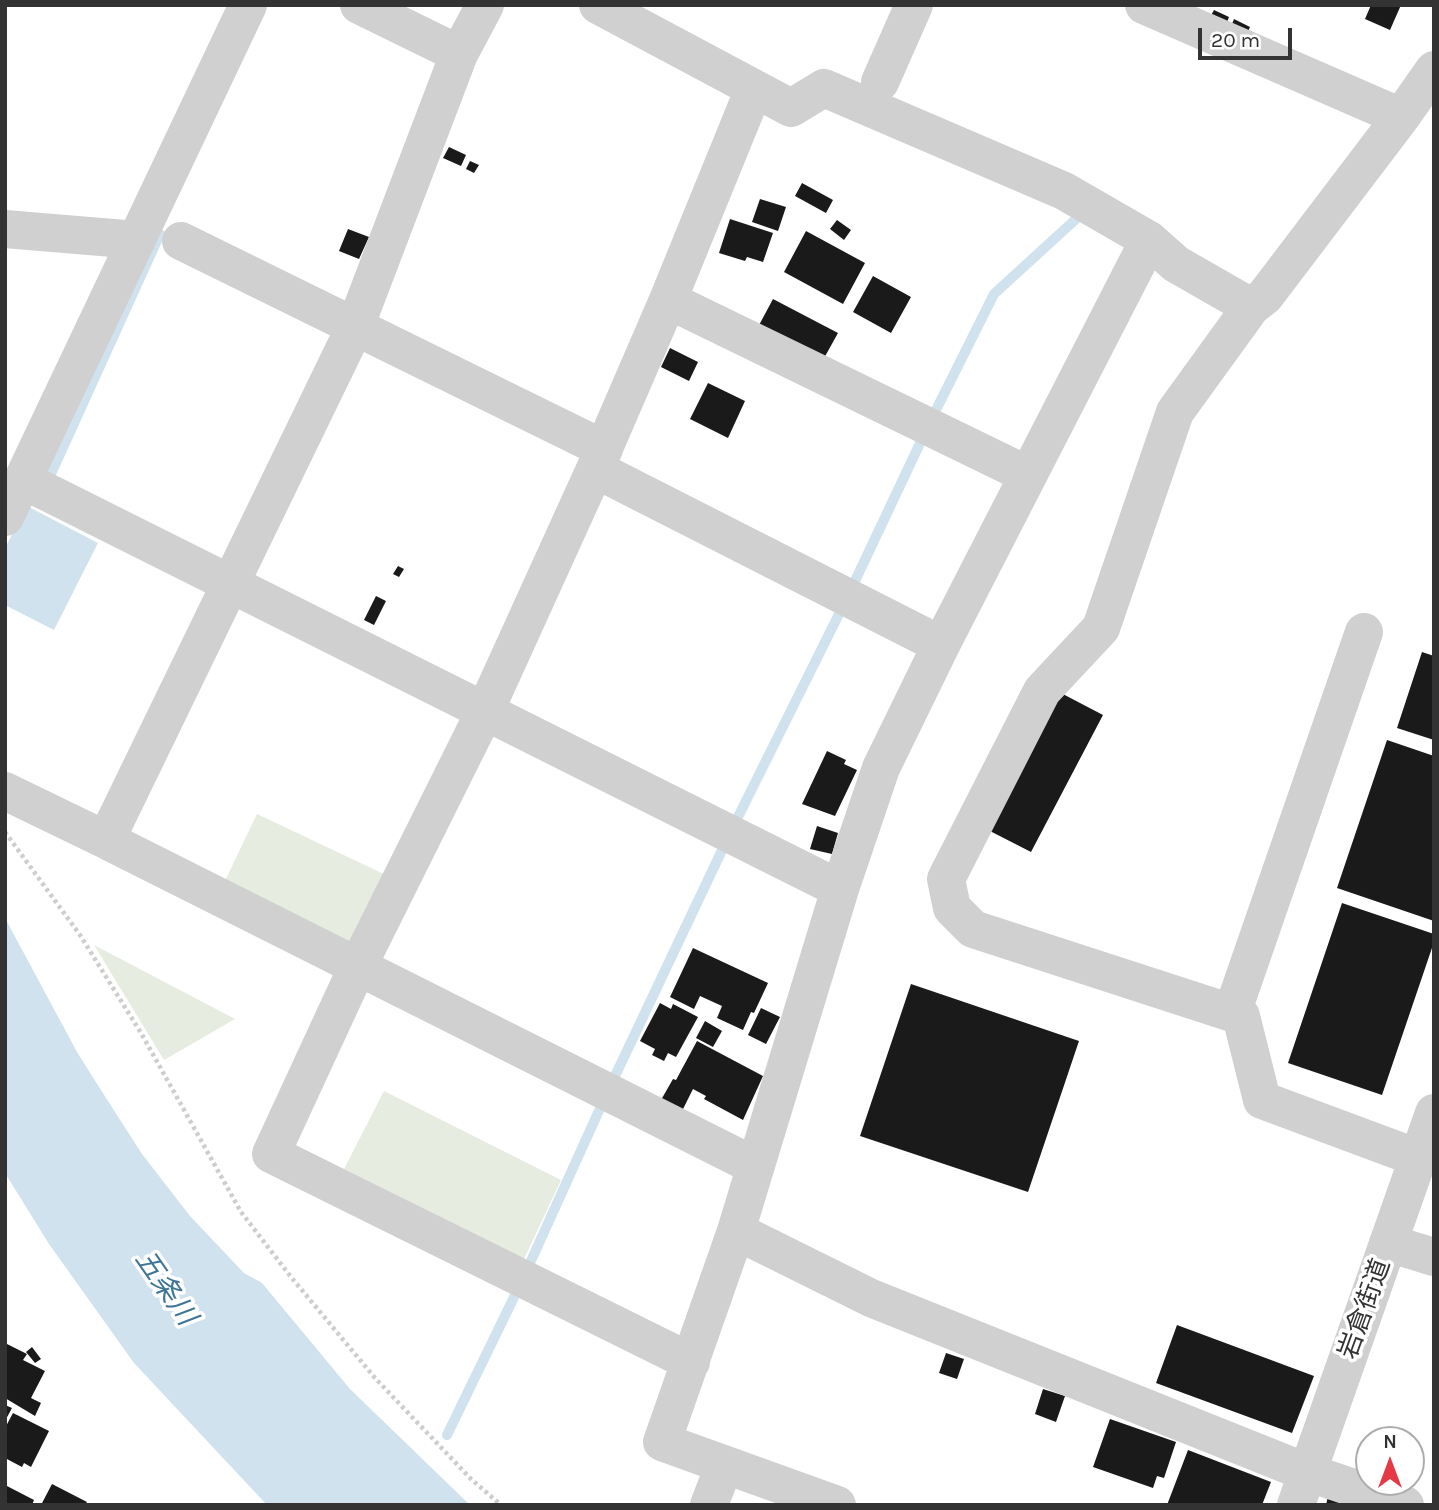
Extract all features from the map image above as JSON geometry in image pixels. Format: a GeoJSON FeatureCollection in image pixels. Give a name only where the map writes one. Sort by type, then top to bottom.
{"type":"FeatureCollection","features":[{"type":"Feature","properties":{"kind":"street"},"geometry":{"type":"LineString","coordinates":[[248,5],[137,240],[20,498],[230,583],[840,889]]}},
{"type":"Feature","properties":{"kind":"street"},"geometry":{"type":"LineString","coordinates":[[359,5],[459,54]]}},
{"type":"Feature","properties":{"kind":"street"},"geometry":{"type":"LineString","coordinates":[[106,841],[355,327],[459,54],[485,5]]}},
{"type":"Feature","properties":{"kind":"street"},"geometry":{"type":"LineString","coordinates":[[597,5],[791,108],[824,88],[1064,191],[1149,240],[1176,264],[1251,307]]}},
{"type":"Feature","properties":{"kind":"street"},"geometry":{"type":"LineString","coordinates":[[880,82],[914,5]]}},
{"type":"Feature","properties":{"kind":"street"},"geometry":{"type":"LineString","coordinates":[[1144,5],[1401,117]]}},
{"type":"Feature","properties":{"kind":"street"},"geometry":{"type":"LineString","coordinates":[[1418,1157],[1262,1100],[1241,1016],[973,929],[952,908],[946,879],[1042,691],[1101,628],[1175,412],[1251,307],[1265,296],[1434,70]]}},
{"type":"Feature","properties":{"kind":"street"},"geometry":{"type":"LineString","coordinates":[[691,1362],[271,1154],[357,968],[485,711],[600,459],[754,89]]}},
{"type":"Feature","properties":{"kind":"street"},"geometry":{"type":"LineString","coordinates":[[5,229],[137,240]]}},
{"type":"Feature","properties":{"kind":"street"},"geometry":{"type":"LineString","coordinates":[[836,1505],[662,1442],[736,1231],[840,889],[881,768],[941,645],[1149,240]]}},
{"type":"Feature","properties":{"kind":"street"},"geometry":{"type":"LineString","coordinates":[[181,241],[355,327],[941,645]]}},
{"type":"Feature","properties":{"kind":"street"},"geometry":{"type":"LineString","coordinates":[[668,300],[1028,475]]}},
{"type":"Feature","properties":{"kind":"street"},"geometry":{"type":"LineString","coordinates":[[1232,1013],[1364,632]]}},
{"type":"Feature","properties":{"kind":"street"},"geometry":{"type":"LineString","coordinates":[[5,790],[755,1166]]}},
{"type":"Feature","properties":{"kind":"street","name":"岩倉街道"},"geometry":{"type":"LineString","coordinates":[[1301,1488],[1434,1113]]}},
{"type":"Feature","properties":{"kind":"street"},"geometry":{"type":"LineString","coordinates":[[736,1231],[871,1298],[1301,1488],[1405,1505]]}},
{"type":"Feature","properties":{"kind":"street"},"geometry":{"type":"LineString","coordinates":[[1388,1243],[1434,1257]]}},
{"type":"Feature","properties":{"kind":"street"},"geometry":{"type":"LineString","coordinates":[[709,1505],[724,1466]]}},
{"type":"Feature","properties":{"kind":"path"},"geometry":{"type":"LineString","coordinates":[[5,832],[80,934],[141,1033],[241,1212],[290,1277],[375,1378],[471,1479],[501,1505]]}},
{"type":"Feature","properties":{"kind":"shaded area"},"geometry":{"type":"Polygon","coordinates":[[[257,814],[388,876],[359,937],[342,944],[223,885],[257,814]]]}},
{"type":"Feature","properties":{"kind":"shaded area"},"geometry":{"type":"Polygon","coordinates":[[[94,945],[235,1019],[164,1060],[94,945]]]}},
{"type":"Feature","properties":{"kind":"shaded area"},"geometry":{"type":"Polygon","coordinates":[[[384,1091],[561,1180],[524,1259],[344,1169],[384,1091]]]}},
{"type":"Feature","properties":{"kind":"water"},"geometry":{"type":"Polygon","coordinates":[[[27,506],[98,543],[54,630],[5,605],[5,548],[27,506]]]}},
{"type":"Feature","properties":{"kind":"water","name":"五条川"},"geometry":{"type":"Polygon","coordinates":[[[5,918],[77,1052],[142,1154],[190,1216],[244,1273],[262,1283],[350,1389],[470,1505],[267,1505],[134,1363],[49,1244],[5,1173],[5,918]]]}},
{"type":"Feature","properties":{"kind":"building"},"geometry":{"type":"Polygon","coordinates":[[[1371,5],[1401,5],[1390,30],[1365,19],[1371,5]]]}},
{"type":"Feature","properties":{"kind":"building"},"geometry":{"type":"Polygon","coordinates":[[[1214,10],[1229,17],[1225,27],[1209,19],[1214,10]]]}},
{"type":"Feature","properties":{"kind":"building"},"geometry":{"type":"Polygon","coordinates":[[[1234,19],[1250,27],[1246,36],[1230,29],[1234,19]]]}},
{"type":"Feature","properties":{"kind":"building"},"geometry":{"type":"Polygon","coordinates":[[[449,147],[466,155],[461,166],[443,158],[449,147]]]}},
{"type":"Feature","properties":{"kind":"building"},"geometry":{"type":"Polygon","coordinates":[[[470,161],[479,165],[474,173],[466,169],[470,161]]]}},
{"type":"Feature","properties":{"kind":"building"},"geometry":{"type":"Polygon","coordinates":[[[802,183],[833,200],[826,213],[795,196],[802,183]]]}},
{"type":"Feature","properties":{"kind":"building"},"geometry":{"type":"Polygon","coordinates":[[[760,199],[786,207],[778,231],[752,222],[760,199]]]}},
{"type":"Feature","properties":{"kind":"building"},"geometry":{"type":"Polygon","coordinates":[[[730,219],[773,233],[763,262],[747,257],[745,261],[719,253],[730,219]]]}},
{"type":"Feature","properties":{"kind":"building"},"geometry":{"type":"Polygon","coordinates":[[[837,220],[851,230],[844,240],[830,229],[837,220]]]}},
{"type":"Feature","properties":{"kind":"building"},"geometry":{"type":"Polygon","coordinates":[[[348,229],[369,237],[359,259],[339,251],[348,229]]]}},
{"type":"Feature","properties":{"kind":"building"},"geometry":{"type":"Polygon","coordinates":[[[806,231],[865,263],[843,304],[784,272],[806,231]]]}},
{"type":"Feature","properties":{"kind":"building"},"geometry":{"type":"Polygon","coordinates":[[[873,276],[911,297],[891,333],[853,312],[873,276]]]}},
{"type":"Feature","properties":{"kind":"building"},"geometry":{"type":"Polygon","coordinates":[[[773,299],[838,333],[823,360],[758,327],[773,299]]]}},
{"type":"Feature","properties":{"kind":"building"},"geometry":{"type":"Polygon","coordinates":[[[670,348],[698,362],[689,381],[661,367],[670,348]]]}},
{"type":"Feature","properties":{"kind":"building"},"geometry":{"type":"Polygon","coordinates":[[[708,383],[745,401],[728,438],[690,419],[708,383]]]}},
{"type":"Feature","properties":{"kind":"building"},"geometry":{"type":"Polygon","coordinates":[[[398,566],[404,569],[399,577],[393,574],[398,566]]]}},
{"type":"Feature","properties":{"kind":"building"},"geometry":{"type":"Polygon","coordinates":[[[376,596],[386,601],[374,625],[364,620],[376,596]]]}},
{"type":"Feature","properties":{"kind":"building"},"geometry":{"type":"Polygon","coordinates":[[[1422,652],[1434,656],[1434,740],[1397,728],[1422,652]]]}},
{"type":"Feature","properties":{"kind":"building"},"geometry":{"type":"Polygon","coordinates":[[[1059,692],[1103,715],[1031,852],[988,830],[1059,692]]]}},
{"type":"Feature","properties":{"kind":"building"},"geometry":{"type":"Polygon","coordinates":[[[1387,740],[1434,756],[1434,921],[1337,888],[1387,740]]]}},
{"type":"Feature","properties":{"kind":"building"},"geometry":{"type":"Polygon","coordinates":[[[827,751],[846,760],[844,764],[857,770],[835,816],[802,804],[827,751]]]}},
{"type":"Feature","properties":{"kind":"building"},"geometry":{"type":"Polygon","coordinates":[[[817,826],[838,833],[832,854],[810,849],[817,826]]]}},
{"type":"Feature","properties":{"kind":"building"},"geometry":{"type":"Polygon","coordinates":[[[1342,903],[1434,934],[1434,942],[1382,1095],[1288,1063],[1342,903]]]}},
{"type":"Feature","properties":{"kind":"building"},"geometry":{"type":"Polygon","coordinates":[[[693,948],[768,983],[743,1030],[717,1018],[722,1006],[700,996],[694,1009],[670,997],[693,948]]]}},
{"type":"Feature","properties":{"kind":"building"},"geometry":{"type":"Polygon","coordinates":[[[911,984],[1079,1041],[1028,1192],[860,1136],[911,984]]]}},
{"type":"Feature","properties":{"kind":"building"},"geometry":{"type":"Polygon","coordinates":[[[660,1003],[671,1009],[673,1004],[698,1017],[676,1057],[668,1053],[664,1061],[652,1055],[655,1049],[640,1041],[660,1003]]]}},
{"type":"Feature","properties":{"kind":"building"},"geometry":{"type":"Polygon","coordinates":[[[761,1008],[780,1017],[766,1044],[748,1035],[761,1008]]]}},
{"type":"Feature","properties":{"kind":"building"},"geometry":{"type":"Polygon","coordinates":[[[705,1021],[722,1031],[713,1047],[696,1038],[705,1021]]]}},
{"type":"Feature","properties":{"kind":"building"},"geometry":{"type":"Polygon","coordinates":[[[697,1041],[763,1076],[743,1120],[704,1099],[706,1096],[693,1089],[682,1111],[661,1100],[673,1079],[676,1080],[697,1041]]]}},
{"type":"Feature","properties":{"kind":"building"},"geometry":{"type":"Polygon","coordinates":[[[1177,1325],[1314,1376],[1292,1433],[1156,1383],[1177,1325]]]}},
{"type":"Feature","properties":{"kind":"building"},"geometry":{"type":"Polygon","coordinates":[[[5,1343],[27,1354],[23,1360],[45,1371],[31,1398],[41,1403],[35,1416],[5,1398],[5,1343]]]}},
{"type":"Feature","properties":{"kind":"building"},"geometry":{"type":"Polygon","coordinates":[[[32,1347],[41,1359],[35,1363],[26,1352],[32,1347]]]}},
{"type":"Feature","properties":{"kind":"building"},"geometry":{"type":"Polygon","coordinates":[[[946,1353],[964,1359],[957,1379],[939,1373],[946,1353]]]}},
{"type":"Feature","properties":{"kind":"building"},"geometry":{"type":"Polygon","coordinates":[[[1043,1389],[1065,1396],[1056,1422],[1035,1414],[1043,1389]]]}},
{"type":"Feature","properties":{"kind":"building"},"geometry":{"type":"Polygon","coordinates":[[[5,1405],[12,1408],[5,1421],[5,1405]]]}},
{"type":"Feature","properties":{"kind":"building"},"geometry":{"type":"Polygon","coordinates":[[[13,1413],[49,1431],[31,1467],[24,1463],[22,1467],[5,1458],[5,1428],[13,1413]]]}},
{"type":"Feature","properties":{"kind":"building"},"geometry":{"type":"Polygon","coordinates":[[[1110,1419],[1176,1442],[1164,1478],[1157,1476],[1153,1488],[1093,1467],[1110,1419]]]}},
{"type":"Feature","properties":{"kind":"building"},"geometry":{"type":"Polygon","coordinates":[[[1188,1450],[1271,1482],[1262,1505],[1167,1505],[1188,1450]]]}},
{"type":"Feature","properties":{"kind":"building"},"geometry":{"type":"Polygon","coordinates":[[[52,1484],[87,1502],[85,1505],[41,1505],[52,1484]]]}},
{"type":"Feature","properties":{"kind":"building"},"geometry":{"type":"Polygon","coordinates":[[[5,1485],[34,1500],[32,1505],[5,1505],[5,1485]]]}},
{"type":"Feature","properties":{"kind":"building"},"geometry":{"type":"Polygon","coordinates":[[[1328,1496],[1353,1505],[1326,1505],[1328,1496]]]}},
{"type":"Feature","properties":{"kind":"waterway"},"geometry":{"type":"LineString","coordinates":[[934,414],[994,294],[1076,219]]}},
{"type":"Feature","properties":{"kind":"waterway"},"geometry":{"type":"LineString","coordinates":[[46,485],[160,234]]}},
{"type":"Feature","properties":{"kind":"waterway"},"geometry":{"type":"LineString","coordinates":[[855,581],[922,439]]}},
{"type":"Feature","properties":{"kind":"waterway"},"geometry":{"type":"LineString","coordinates":[[738,817],[839,614]]}},
{"type":"Feature","properties":{"kind":"waterway"},"geometry":{"type":"LineString","coordinates":[[615,1076],[724,846]]}},
{"type":"Feature","properties":{"kind":"waterway"},"geometry":{"type":"LineString","coordinates":[[530,1263],[602,1104]]}},
{"type":"Feature","properties":{"kind":"waterway"},"geometry":{"type":"LineString","coordinates":[[447,1435],[516,1293]]}}]}
